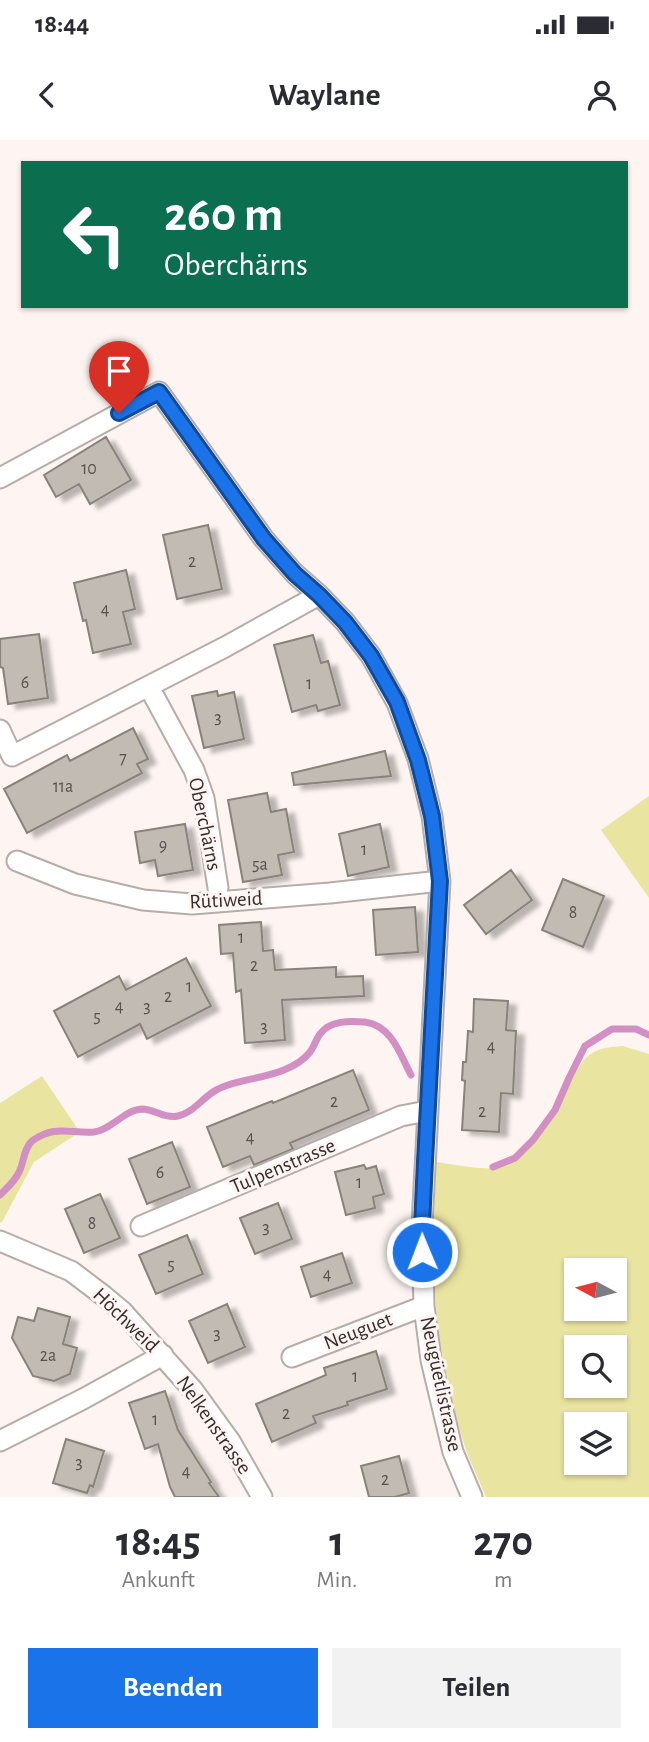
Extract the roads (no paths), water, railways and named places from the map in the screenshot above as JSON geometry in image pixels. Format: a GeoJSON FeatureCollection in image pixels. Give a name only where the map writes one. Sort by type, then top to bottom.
{"type":"FeatureCollection","features":[{"type":"Feature","properties":{"kind":"street","name":"Neugüetlistrasse"},"geometry":{"type":"LineString","coordinates":[[0,478],[159,392],[264,539],[295,574],[345,622],[371,656],[397,702],[418,760],[432,816],[440,881],[422,1225],[424,1306],[431,1360],[453,1452],[472,1497]]}},
{"type":"Feature","properties":{"kind":"street"},"geometry":{"type":"LineString","coordinates":[[0,730],[12,756],[225,648],[319,595]]}},
{"type":"Feature","properties":{"kind":"street","name":"Oberchärns"},"geometry":{"type":"LineString","coordinates":[[149,687],[194,770],[204,798],[218,888]]}},
{"type":"Feature","properties":{"kind":"street","name":"Rütiweid"},"geometry":{"type":"LineString","coordinates":[[17,861],[75,884],[143,900],[192,904],[440,881]]}},
{"type":"Feature","properties":{"kind":"street","name":"Tulpenstrasse"},"geometry":{"type":"LineString","coordinates":[[141,1226],[401,1116],[427,1111]]}},
{"type":"Feature","properties":{"kind":"street","name":"Höchweid"},"geometry":{"type":"LineString","coordinates":[[0,1241],[71,1271],[121,1311],[163,1355],[0,1441]]}},
{"type":"Feature","properties":{"kind":"street","name":"Neuguet"},"geometry":{"type":"LineString","coordinates":[[292,1357],[424,1306]]}},
{"type":"Feature","properties":{"kind":"street","name":"Nelkenstrasse"},"geometry":{"type":"LineString","coordinates":[[163,1355],[230,1440],[262,1497]]}},
{"type":"Feature","properties":{"kind":"waterway"},"geometry":{"type":"LineString","coordinates":[[0,1195],[18,1174],[29,1144],[40,1136],[56,1131],[94,1132],[106,1128],[135,1110],[178,1116],[220,1088],[295,1065],[310,1052],[324,1029],[335,1024],[365,1022],[382,1029],[394,1042],[411,1075]]}},
{"type":"Feature","properties":{"kind":"waterway"},"geometry":{"type":"LineString","coordinates":[[493,1167],[515,1158],[533,1140],[555,1110],[585,1046],[612,1029],[636,1029],[649,1035]]}}]}
